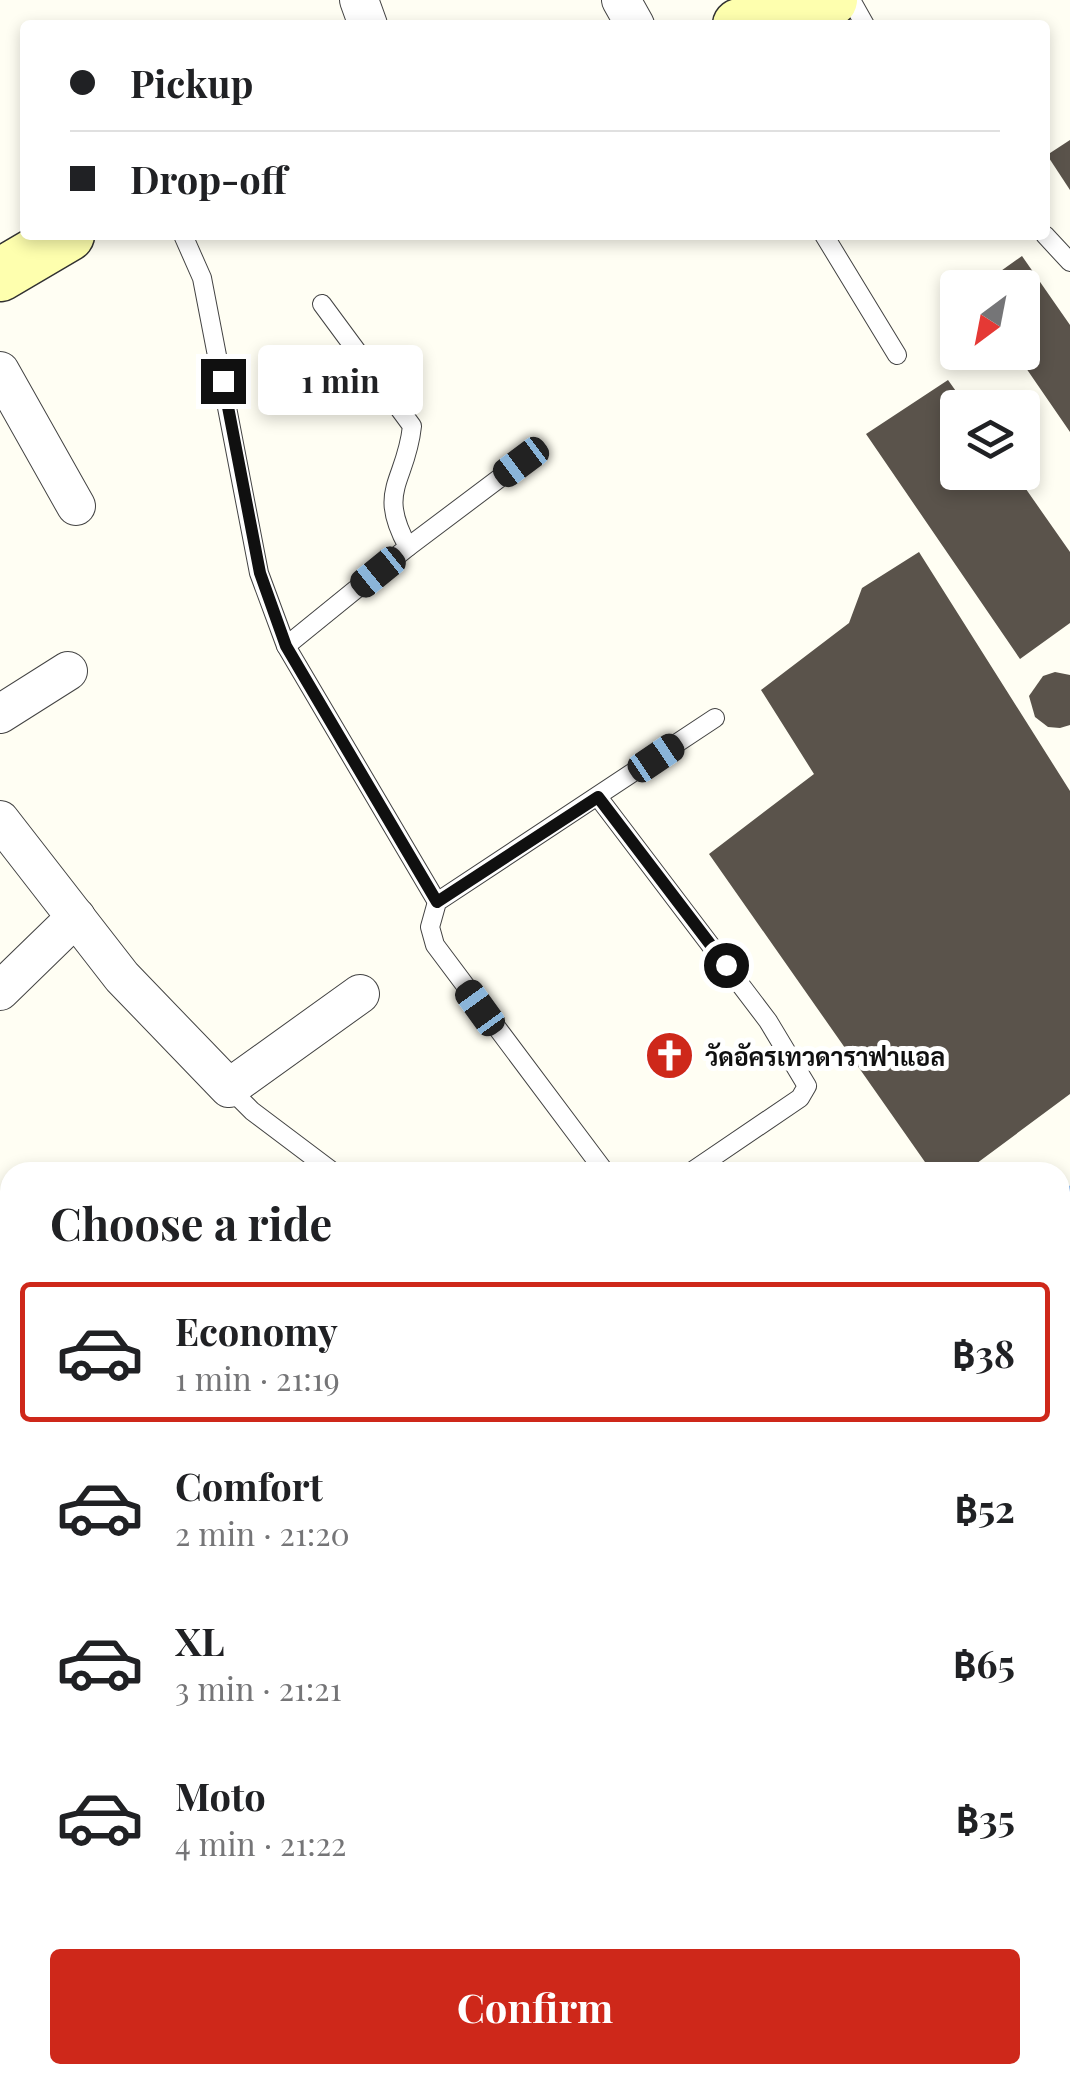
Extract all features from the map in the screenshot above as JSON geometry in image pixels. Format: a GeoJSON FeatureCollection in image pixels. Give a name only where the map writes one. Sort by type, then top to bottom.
{"type":"FeatureCollection","features":[{"type":"Feature","properties":{"kind":"street"},"geometry":{"type":"LineString","coordinates":[[758,20],[832,0]]}},
{"type":"Feature","properties":{"kind":"street"},"geometry":{"type":"LineString","coordinates":[[0,371],[76,506]]}},
{"type":"Feature","properties":{"kind":"street"},"geometry":{"type":"LineString","coordinates":[[0,714],[68,671]]}},
{"type":"Feature","properties":{"kind":"street"},"geometry":{"type":"LineString","coordinates":[[0,820],[122,977],[229,1088],[360,994]]}},
{"type":"Feature","properties":{"kind":"street"},"geometry":{"type":"LineString","coordinates":[[0,990],[76,918]]}},
{"type":"Feature","properties":{"kind":"lane"},"geometry":{"type":"LineString","coordinates":[[186,240],[202,278],[260,573],[286,646],[437,902]]}},
{"type":"Feature","properties":{"kind":"lane"},"geometry":{"type":"LineString","coordinates":[[827,240],[897,355]]}},
{"type":"Feature","properties":{"kind":"lane"},"geometry":{"type":"LineString","coordinates":[[1050,240],[1070,262]]}},
{"type":"Feature","properties":{"kind":"lane"},"geometry":{"type":"LineString","coordinates":[[322,304],[412,426],[409,455],[395,487],[391,516],[408,546]]}},
{"type":"Feature","properties":{"kind":"lane"},"geometry":{"type":"LineString","coordinates":[[286,646],[408,546],[521,462]]}},
{"type":"Feature","properties":{"kind":"lane"},"geometry":{"type":"LineString","coordinates":[[598,1162],[435,945],[430,927],[437,902],[715,718]]}},
{"type":"Feature","properties":{"kind":"lane"},"geometry":{"type":"LineString","coordinates":[[598,797],[768,1021],[806,1086],[800,1098],[706,1162]]}},
{"type":"Feature","properties":{"kind":"lane"},"geometry":{"type":"LineString","coordinates":[[229,1088],[315,1162]]}},
{"type":"Feature","properties":{"kind":"building"},"geometry":{"type":"Polygon","coordinates":[[[1070,140],[1070,190],[1050,160],[1050,153],[1070,140]]]}},
{"type":"Feature","properties":{"kind":"building"},"geometry":{"type":"Polygon","coordinates":[[[1022,256],[1032,270],[1002,270],[1022,256]]]}},
{"type":"Feature","properties":{"kind":"building"},"geometry":{"type":"Polygon","coordinates":[[[1040,282],[1070,325],[1070,432],[1027,370],[1040,370],[1040,282]]]}},
{"type":"Feature","properties":{"kind":"building"},"geometry":{"type":"Polygon","coordinates":[[[948,380],[955,390],[940,390],[940,490],[1027,490],[1070,552],[1070,623],[1020,659],[866,434],[948,380]]]}},
{"type":"Feature","properties":{"kind":"building"},"geometry":{"type":"Polygon","coordinates":[[[919,552],[1070,791],[1070,1094],[978,1162],[925,1162],[709,854],[814,774],[761,690],[849,623],[862,588],[919,552]]]}},
{"type":"Feature","properties":{"kind":"building"},"geometry":{"type":"Polygon","coordinates":[[[1055,672],[1070,675],[1070,725],[1060,728],[1048,727],[1035,717],[1029,696],[1043,676],[1055,672]]]}},
{"type":"Feature","properties":{"kind":"place","name":"วัดอัครเทวดาราฟาแอล"},"geometry":{"type":"Point","coordinates":[670,1055]}},
{"type":"Feature","properties":{"kind":"route"},"geometry":{"type":"LineString","coordinates":[[223,381],[260,573],[286,646],[401,834],[437,902],[598,797],[726,965]]}}]}
